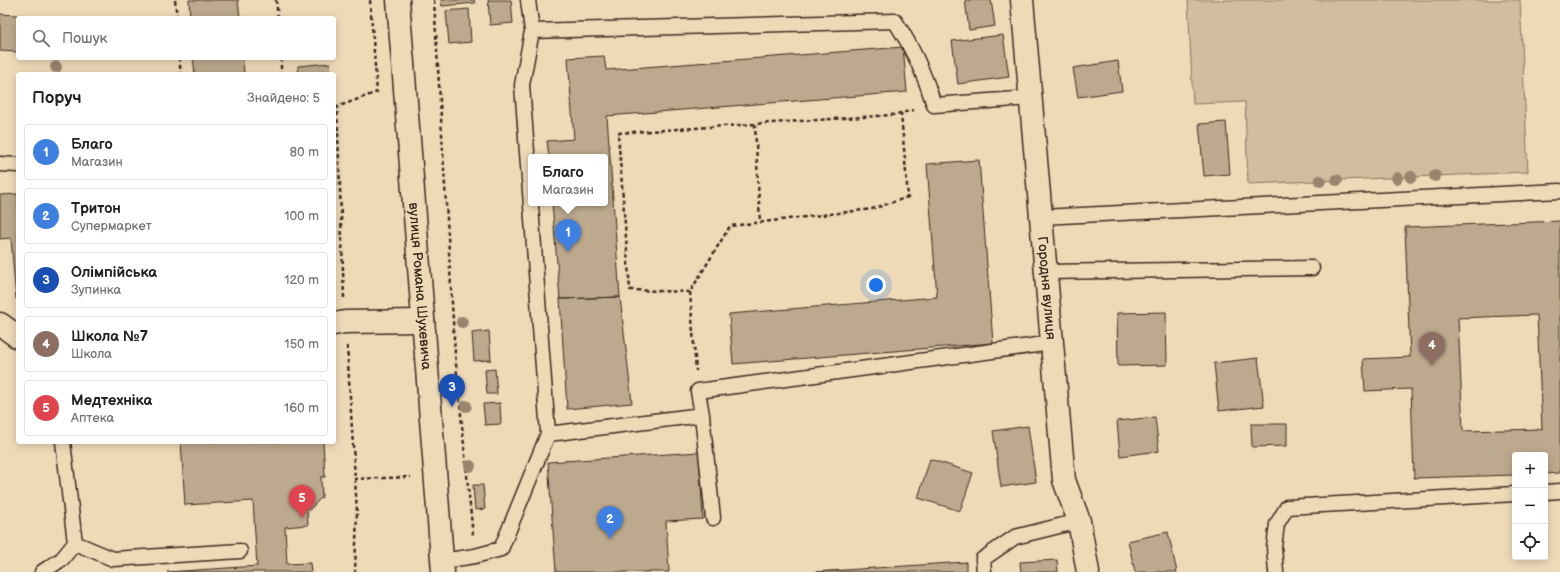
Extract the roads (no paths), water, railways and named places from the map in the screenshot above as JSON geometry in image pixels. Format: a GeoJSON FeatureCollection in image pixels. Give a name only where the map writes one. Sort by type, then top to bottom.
{"type":"FeatureCollection","features":[{"type":"Feature","properties":{"kind":"street","name":"вулиця Романа Шухевича"},"geometry":{"type":"LineString","coordinates":[[398,0],[442,567]]}},
{"type":"Feature","properties":{"kind":"street","name":"Городня вулиця"},"geometry":{"type":"LineString","coordinates":[[1022,0],[1064,480],[1079,521],[1088,572]]}},
{"type":"Feature","properties":{"kind":"street"},"geometry":{"type":"LineString","coordinates":[[340,323],[423,321]]}},
{"type":"Feature","properties":{"kind":"street"},"geometry":{"type":"LineString","coordinates":[[0,324],[16,336]]}},
{"type":"Feature","properties":{"kind":"lane"},"geometry":{"type":"LineString","coordinates":[[528,0],[532,31],[522,85],[528,166]]}},
{"type":"Feature","properties":{"kind":"lane"},"geometry":{"type":"LineString","coordinates":[[532,31],[895,22],[910,44],[927,83],[934,105],[1030,98]]}},
{"type":"Feature","properties":{"kind":"lane"},"geometry":{"type":"LineString","coordinates":[[0,164],[16,165]]}},
{"type":"Feature","properties":{"kind":"lane"},"geometry":{"type":"LineString","coordinates":[[1041,217],[1560,191]]}},
{"type":"Feature","properties":{"kind":"lane"},"geometry":{"type":"LineString","coordinates":[[442,567],[501,549],[548,434],[531,206]]}},
{"type":"Feature","properties":{"kind":"lane"},"geometry":{"type":"LineString","coordinates":[[1046,272],[1312,268]]}},
{"type":"Feature","properties":{"kind":"lane"},"geometry":{"type":"LineString","coordinates":[[713,518],[698,391],[1052,343]]}},
{"type":"Feature","properties":{"kind":"lane"},"geometry":{"type":"LineString","coordinates":[[548,434],[702,415]]}},
{"type":"Feature","properties":{"kind":"lane"},"geometry":{"type":"LineString","coordinates":[[42,572],[62,558],[75,543],[63,444]]}},
{"type":"Feature","properties":{"kind":"lane"},"geometry":{"type":"LineString","coordinates":[[1548,492],[1560,491]]}},
{"type":"Feature","properties":{"kind":"lane"},"geometry":{"type":"LineString","coordinates":[[1276,572],[1274,547],[1277,524],[1287,507],[1512,494]]}},
{"type":"Feature","properties":{"kind":"lane"},"geometry":{"type":"LineString","coordinates":[[984,572],[983,559],[1015,537],[1079,521]]}},
{"type":"Feature","properties":{"kind":"lane"},"geometry":{"type":"LineString","coordinates":[[75,543],[113,559],[240,551]]}},
{"type":"Feature","properties":{"kind":"place","name":"Благо"},"geometry":{"type":"Point","coordinates":[568,252]}},
{"type":"Feature","properties":{"kind":"place","name":"Школа №7"},"geometry":{"type":"Point","coordinates":[1432,365]}},
{"type":"Feature","properties":{"kind":"place","name":"Олiмпiйська"},"geometry":{"type":"Point","coordinates":[452,407]}},
{"type":"Feature","properties":{"kind":"place","name":"Медтехнiка"},"geometry":{"type":"Point","coordinates":[302,518]}},
{"type":"Feature","properties":{"kind":"place","name":"Тритон"},"geometry":{"type":"Point","coordinates":[610,539]}}]}
